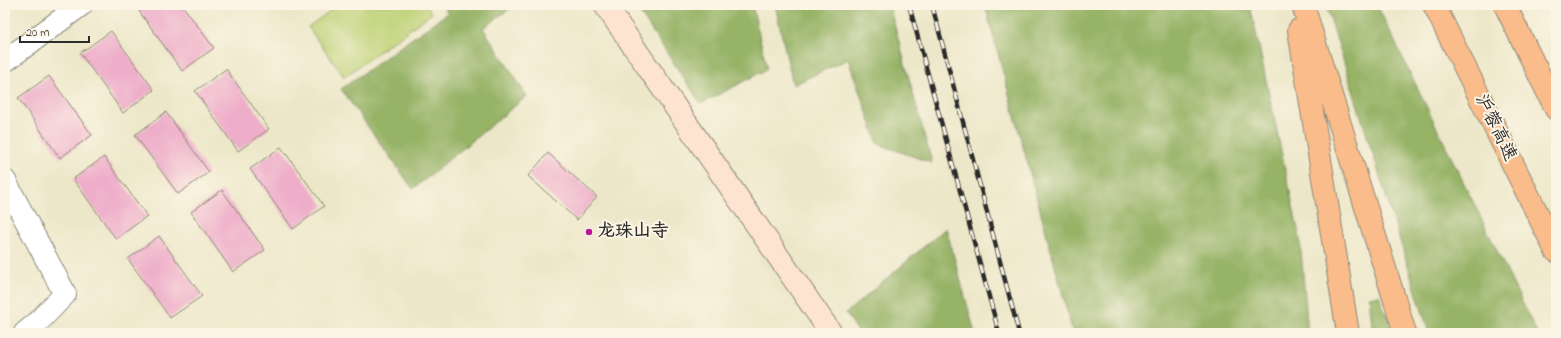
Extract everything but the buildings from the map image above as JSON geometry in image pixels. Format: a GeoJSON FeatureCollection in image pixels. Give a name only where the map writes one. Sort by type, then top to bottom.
{"type":"FeatureCollection","features":[{"type":"Feature","properties":{"kind":"highway"},"geometry":{"type":"LineString","coordinates":[[1295,5],[1348,333]]}},
{"type":"Feature","properties":{"kind":"highway"},"geometry":{"type":"LineString","coordinates":[[1303,5],[1405,333]]}},
{"type":"Feature","properties":{"kind":"highway","name":"沪蓉高速"},"geometry":{"type":"LineString","coordinates":[[1434,5],[1556,252]]}},
{"type":"Feature","properties":{"kind":"highway"},"geometry":{"type":"LineString","coordinates":[[1505,5],[1556,109]]}},
{"type":"Feature","properties":{"kind":"street"},"geometry":{"type":"LineString","coordinates":[[5,61],[81,5]]}},
{"type":"Feature","properties":{"kind":"street"},"geometry":{"type":"LineString","coordinates":[[605,5],[831,333]]}},
{"type":"Feature","properties":{"kind":"street"},"geometry":{"type":"LineString","coordinates":[[5,181],[65,294],[38,323],[25,333]]}},
{"type":"Feature","properties":{"kind":"green space"},"geometry":{"type":"Polygon","coordinates":[[[338,5],[426,5],[432,13],[344,77],[308,27],[338,5]]]}},
{"type":"Feature","properties":{"kind":"green space"},"geometry":{"type":"Polygon","coordinates":[[[442,5],[515,5],[483,28],[527,96],[413,189],[341,89],[448,13],[442,5]]]}},
{"type":"Feature","properties":{"kind":"green space"},"geometry":{"type":"Polygon","coordinates":[[[635,5],[752,5],[767,69],[701,104],[635,5]]]}},
{"type":"Feature","properties":{"kind":"green space"},"geometry":{"type":"Polygon","coordinates":[[[775,5],[889,5],[932,163],[878,144],[848,59],[793,85],[775,5]]]}},
{"type":"Feature","properties":{"kind":"green space"},"geometry":{"type":"Polygon","coordinates":[[[985,5],[1250,5],[1300,239],[1308,333],[1073,333],[985,5]]]}},
{"type":"Feature","properties":{"kind":"green space"},"geometry":{"type":"Polygon","coordinates":[[[1326,5],[1377,5],[1537,333],[1429,333],[1326,5]]]}},
{"type":"Feature","properties":{"kind":"green space"},"geometry":{"type":"Polygon","coordinates":[[[946,228],[975,333],[859,333],[846,313],[946,228]]]}},
{"type":"Feature","properties":{"kind":"green space"},"geometry":{"type":"Polygon","coordinates":[[[1379,295],[1393,333],[1373,333],[1369,297],[1379,295]]]}},
{"type":"Feature","properties":{"kind":"railway"},"geometry":{"type":"LineString","coordinates":[[909,5],[999,333]]}},
{"type":"Feature","properties":{"kind":"railway"},"geometry":{"type":"LineString","coordinates":[[932,5],[1019,333]]}},
{"type":"Feature","properties":{"kind":"place","name":"龙珠山寺"},"geometry":{"type":"Point","coordinates":[589,232]}}]}
